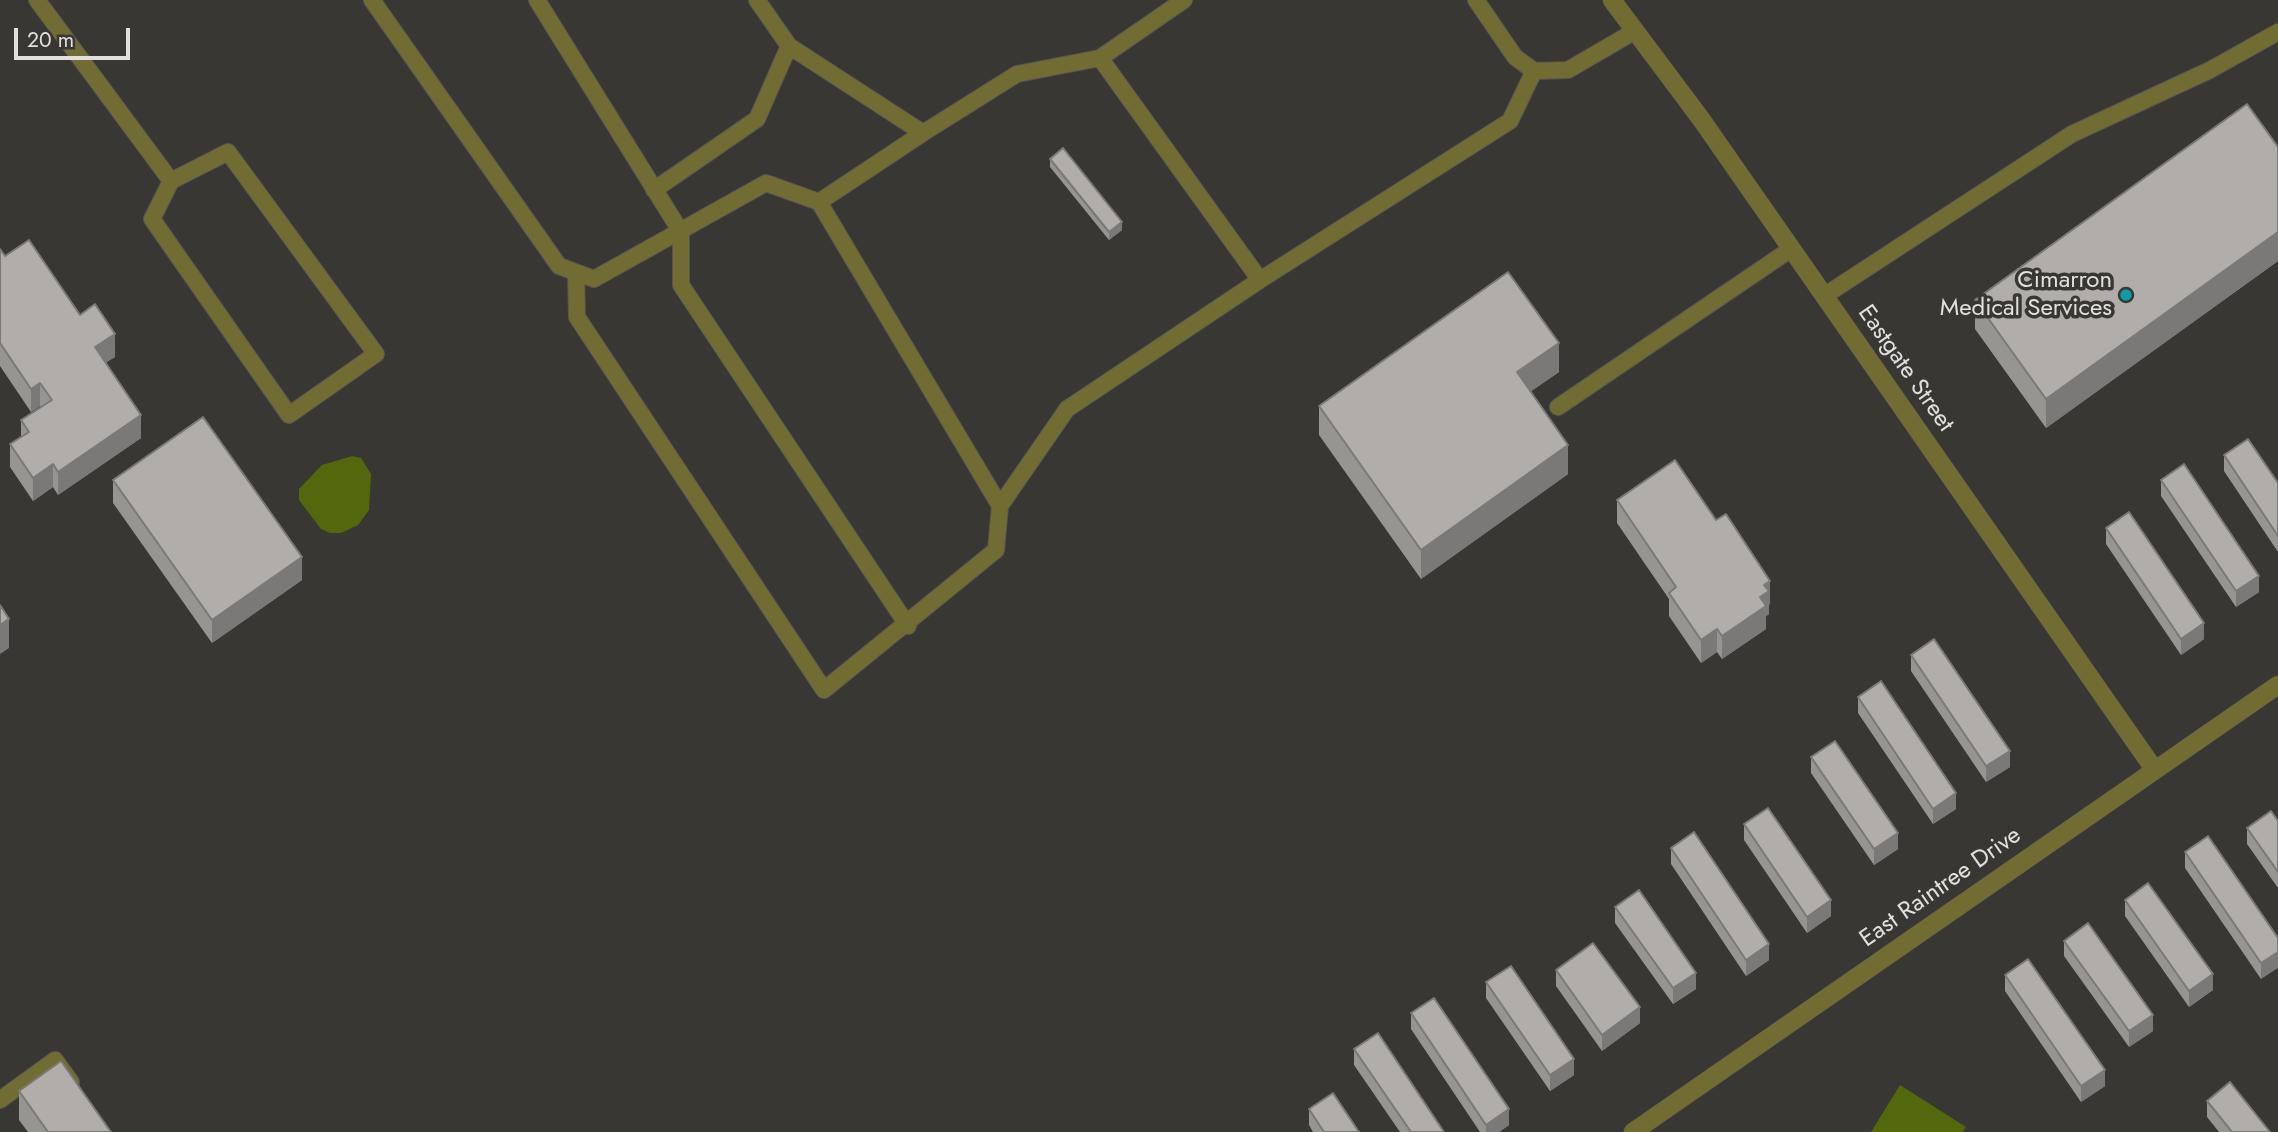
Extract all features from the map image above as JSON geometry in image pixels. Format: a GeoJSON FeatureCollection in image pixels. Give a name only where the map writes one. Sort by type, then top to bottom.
{"type":"FeatureCollection","features":[{"type":"Feature","properties":{"kind":"street","name":"Eastgate Street"},"geometry":{"type":"LineString","coordinates":[[1612,0],[1791,249],[2154,769]]}},
{"type":"Feature","properties":{"kind":"street","name":"East Raintree Drive"},"geometry":{"type":"LineString","coordinates":[[1633,1132],[2278,685]]}},
{"type":"Feature","properties":{"kind":"lane"},"geometry":{"type":"LineString","coordinates":[[37,0],[172,181]]}},
{"type":"Feature","properties":{"kind":"lane"},"geometry":{"type":"LineString","coordinates":[[372,0],[559,266],[594,279],[766,183],[819,202],[1000,506]]}},
{"type":"Feature","properties":{"kind":"lane"},"geometry":{"type":"LineString","coordinates":[[537,0],[681,232],[681,285],[908,626]]}},
{"type":"Feature","properties":{"kind":"lane"},"geometry":{"type":"LineString","coordinates":[[757,0],[789,46],[923,133]]}},
{"type":"Feature","properties":{"kind":"lane"},"geometry":{"type":"LineString","coordinates":[[819,202],[1017,74],[1100,58],[1184,0]]}},
{"type":"Feature","properties":{"kind":"lane"},"geometry":{"type":"LineString","coordinates":[[1476,0],[1515,57],[1534,71],[1568,69],[1635,31]]}},
{"type":"Feature","properties":{"kind":"lane"},"geometry":{"type":"LineString","coordinates":[[1824,296],[2072,134],[2210,70],[2278,32]]}},
{"type":"Feature","properties":{"kind":"lane"},"geometry":{"type":"LineString","coordinates":[[654,190],[757,119],[789,46]]}},
{"type":"Feature","properties":{"kind":"lane"},"geometry":{"type":"LineString","coordinates":[[1100,58],[1260,280]]}},
{"type":"Feature","properties":{"kind":"lane"},"geometry":{"type":"LineString","coordinates":[[576,272],[577,317],[824,691],[908,626],[996,550],[1000,506],[1067,409],[1260,280],[1510,121],[1534,71]]}},
{"type":"Feature","properties":{"kind":"lane"},"geometry":{"type":"LineString","coordinates":[[228,152],[376,354],[289,415],[152,219],[172,181],[228,152]]}},
{"type":"Feature","properties":{"kind":"lane"},"geometry":{"type":"LineString","coordinates":[[1558,407],[1791,249]]}},
{"type":"Feature","properties":{"kind":"lane"},"geometry":{"type":"LineString","coordinates":[[0,1100],[55,1060],[77,1091]]}},
{"type":"Feature","properties":{"kind":"green space"},"geometry":{"type":"Polygon","coordinates":[[[352,456],[361,458],[371,474],[369,510],[358,525],[341,533],[330,533],[321,529],[299,500],[299,489],[322,465],[352,456]]]}},
{"type":"Feature","properties":{"kind":"green space"},"geometry":{"type":"Polygon","coordinates":[[[1900,1085],[1966,1127],[1963,1132],[1871,1132],[1900,1085]]]}},
{"type":"Feature","properties":{"kind":"building","name":"Cimarron Medical Services"},"geometry":{"type":"Polygon","coordinates":[[[2247,104],[2278,147],[2278,232],[2046,399],[1975,300],[2247,104]]]}},
{"type":"Feature","properties":{"kind":"building"},"geometry":{"type":"Polygon","coordinates":[[[1063,148],[1122,222],[1109,232],[1050,159],[1063,148]]]}},
{"type":"Feature","properties":{"kind":"building"},"geometry":{"type":"Polygon","coordinates":[[[29,240],[80,315],[95,304],[115,334],[95,347],[141,415],[58,472],[53,464],[33,478],[10,444],[29,432],[21,420],[52,400],[40,383],[31,389],[0,343],[0,249],[5,256],[29,240]]]}},
{"type":"Feature","properties":{"kind":"building"},"geometry":{"type":"Polygon","coordinates":[[[1508,272],[1559,343],[1517,372],[1568,445],[1421,550],[1319,406],[1508,272]]]}},
{"type":"Feature","properties":{"kind":"building"},"geometry":{"type":"Polygon","coordinates":[[[203,417],[302,557],[212,620],[113,480],[203,417]]]}},
{"type":"Feature","properties":{"kind":"building"},"geometry":{"type":"Polygon","coordinates":[[[2248,439],[2278,483],[2278,536],[2224,455],[2248,439]]]}},
{"type":"Feature","properties":{"kind":"building"},"geometry":{"type":"Polygon","coordinates":[[[1675,460],[1716,520],[1726,514],[1770,581],[1764,585],[1769,591],[1760,597],[1766,606],[1722,636],[1717,629],[1701,640],[1669,593],[1676,587],[1617,500],[1675,460]]]}},
{"type":"Feature","properties":{"kind":"building"},"geometry":{"type":"Polygon","coordinates":[[[2184,464],[2259,576],[2236,591],[2161,480],[2184,464]]]}},
{"type":"Feature","properties":{"kind":"building"},"geometry":{"type":"Polygon","coordinates":[[[2129,512],[2204,623],[2181,639],[2106,528],[2129,512]]]}},
{"type":"Feature","properties":{"kind":"building"},"geometry":{"type":"Polygon","coordinates":[[[0,605],[9,619],[0,625],[0,605]]]}},
{"type":"Feature","properties":{"kind":"building"},"geometry":{"type":"Polygon","coordinates":[[[1934,639],[2010,751],[1986,766],[1911,655],[1934,639]]]}},
{"type":"Feature","properties":{"kind":"building"},"geometry":{"type":"Polygon","coordinates":[[[1881,681],[1956,793],[1933,809],[1858,697],[1881,681]]]}},
{"type":"Feature","properties":{"kind":"building"},"geometry":{"type":"Polygon","coordinates":[[[1835,741],[1898,833],[1874,849],[1811,757],[1835,741]]]}},
{"type":"Feature","properties":{"kind":"building"},"geometry":{"type":"Polygon","coordinates":[[[1768,808],[1831,900],[1807,917],[1744,824],[1768,808]]]}},
{"type":"Feature","properties":{"kind":"building"},"geometry":{"type":"Polygon","coordinates":[[[2271,811],[2278,821],[2278,872],[2247,828],[2271,811]]]}},
{"type":"Feature","properties":{"kind":"building"},"geometry":{"type":"Polygon","coordinates":[[[1694,832],[1769,944],[1746,960],[1671,848],[1694,832]]]}},
{"type":"Feature","properties":{"kind":"building"},"geometry":{"type":"Polygon","coordinates":[[[2208,836],[2278,938],[2278,952],[2261,963],[2185,852],[2208,836]]]}},
{"type":"Feature","properties":{"kind":"building"},"geometry":{"type":"Polygon","coordinates":[[[2148,883],[2213,974],[2189,991],[2125,900],[2148,883]]]}},
{"type":"Feature","properties":{"kind":"building"},"geometry":{"type":"Polygon","coordinates":[[[1639,890],[1696,973],[1673,988],[1615,907],[1639,890]]]}},
{"type":"Feature","properties":{"kind":"building"},"geometry":{"type":"Polygon","coordinates":[[[2088,923],[2153,1015],[2129,1031],[2064,941],[2088,923]]]}},
{"type":"Feature","properties":{"kind":"building"},"geometry":{"type":"Polygon","coordinates":[[[1593,943],[1640,1007],[1602,1035],[1556,970],[1593,943]]]}},
{"type":"Feature","properties":{"kind":"building"},"geometry":{"type":"Polygon","coordinates":[[[2028,959],[2105,1070],[2081,1086],[2005,975],[2028,959]]]}},
{"type":"Feature","properties":{"kind":"building"},"geometry":{"type":"Polygon","coordinates":[[[1511,966],[1574,1059],[1550,1075],[1486,982],[1511,966]]]}},
{"type":"Feature","properties":{"kind":"building"},"geometry":{"type":"Polygon","coordinates":[[[1434,998],[1509,1109],[1486,1125],[1411,1013],[1434,998]]]}},
{"type":"Feature","properties":{"kind":"building"},"geometry":{"type":"Polygon","coordinates":[[[1378,1033],[1444,1132],[1411,1132],[1354,1049],[1378,1033]]]}},
{"type":"Feature","properties":{"kind":"building"},"geometry":{"type":"Polygon","coordinates":[[[61,1061],[111,1132],[48,1132],[19,1091],[61,1061]]]}},
{"type":"Feature","properties":{"kind":"building"},"geometry":{"type":"Polygon","coordinates":[[[2230,1082],[2270,1132],[2232,1132],[2207,1101],[2230,1082]]]}},
{"type":"Feature","properties":{"kind":"building"},"geometry":{"type":"Polygon","coordinates":[[[1333,1093],[1359,1132],[1324,1132],[1309,1109],[1333,1093]]]}},
{"type":"Feature","properties":{"kind":"place","name":"Cimarron Medical Services"},"geometry":{"type":"Point","coordinates":[2126,295]}}]}
